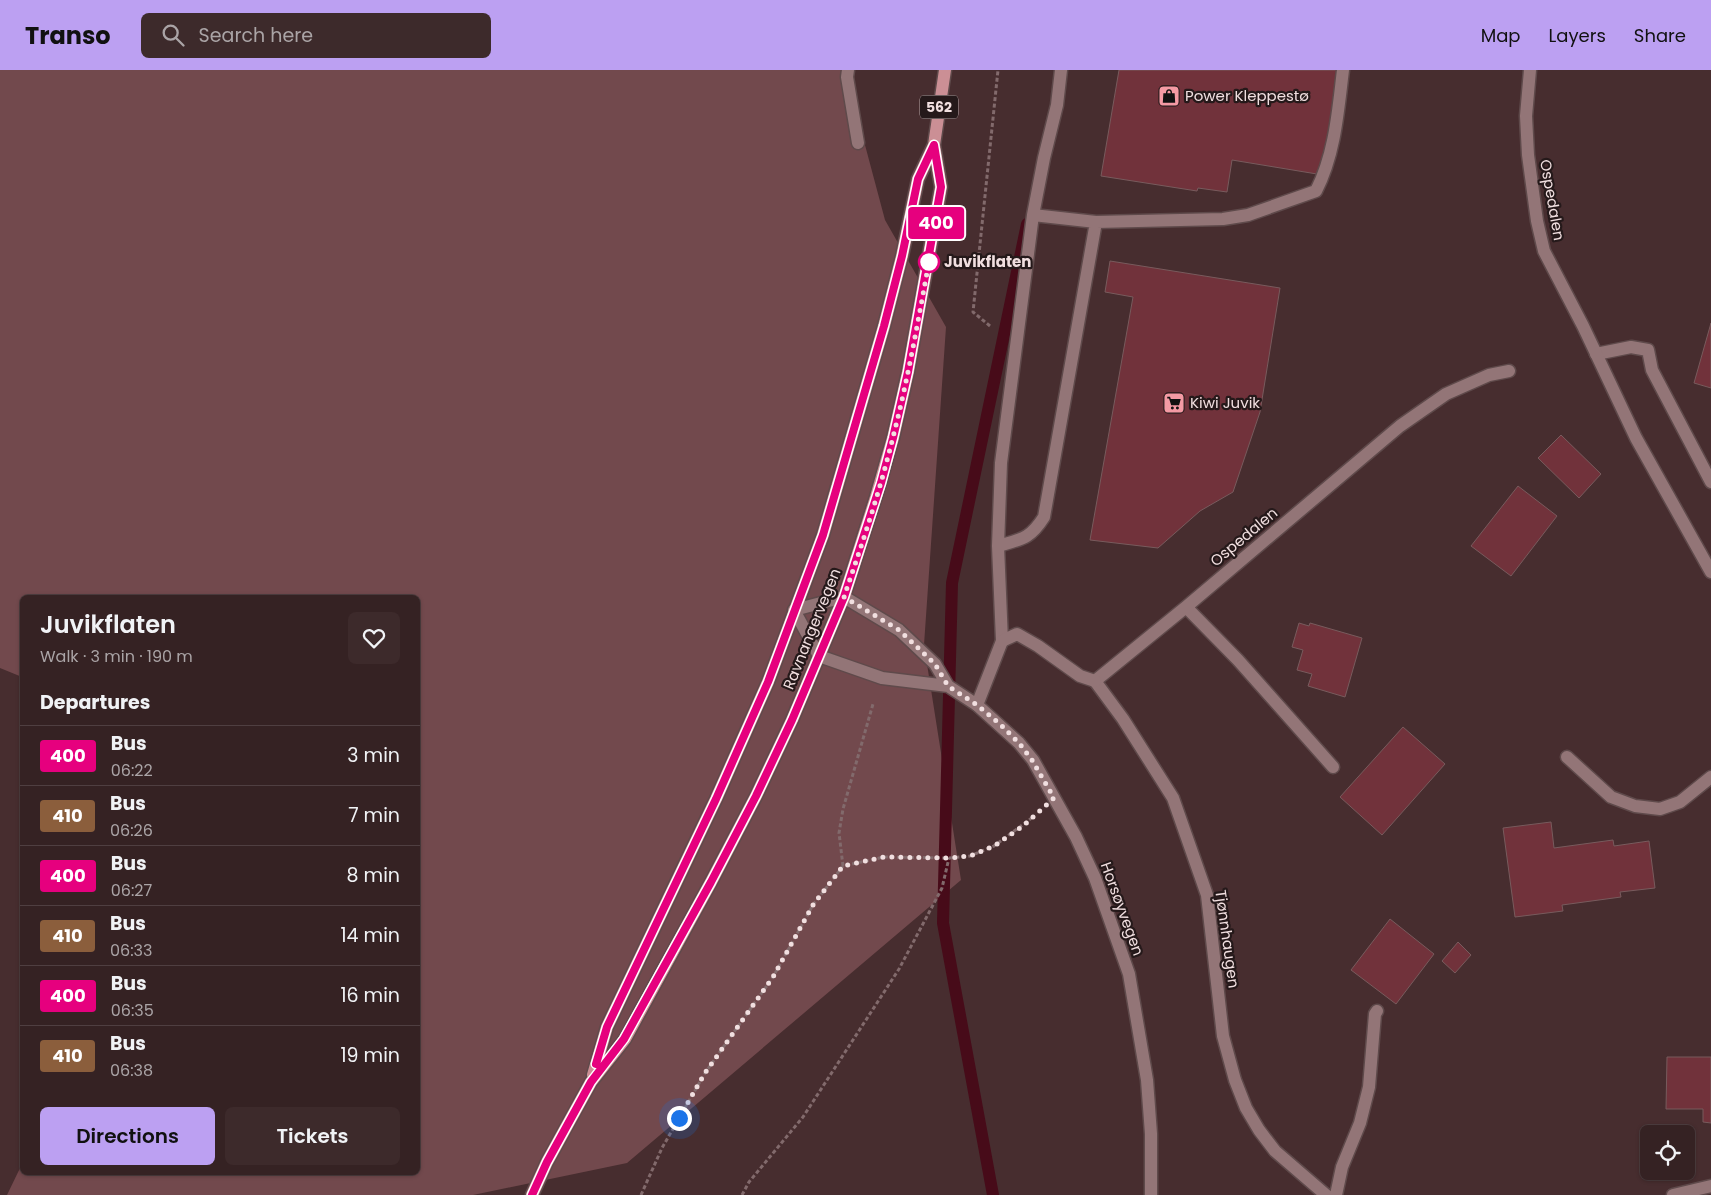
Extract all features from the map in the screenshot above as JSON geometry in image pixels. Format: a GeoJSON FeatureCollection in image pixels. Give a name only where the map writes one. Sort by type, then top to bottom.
{"type":"FeatureCollection","features":[{"type":"Feature","properties":{"kind":"main road"},"geometry":{"type":"LineString","coordinates":[[848,70],[847,77],[858,143]]}},
{"type":"Feature","properties":{"kind":"main road","name":"Ravnangervegen"},"geometry":{"type":"LineString","coordinates":[[591,1082],[607,1027],[716,799],[768,682],[823,535],[884,326],[902,256],[918,179],[934,145],[945,70]]}},
{"type":"Feature","properties":{"kind":"main road"},"geometry":{"type":"LineString","coordinates":[[977,705],[1002,641],[998,546],[1001,463],[1033,215],[1044,158],[1057,106],[1061,70]]}},
{"type":"Feature","properties":{"kind":"main road"},"geometry":{"type":"LineString","coordinates":[[1033,215],[1096,222],[1223,219],[1248,215],[1316,191],[1324,176],[1336,128],[1343,70]]}},
{"type":"Feature","properties":{"kind":"main road","name":"Ospedalen"},"geometry":{"type":"LineString","coordinates":[[1530,70],[1526,126],[1528,155],[1537,221],[1544,251],[1636,438],[1711,572]]}},
{"type":"Feature","properties":{"kind":"main road","name":"Ravnangervegen"},"geometry":{"type":"LineString","coordinates":[[532,1195],[547,1162],[591,1082],[624,1039],[711,882],[792,720],[844,597],[881,480],[908,372],[941,187],[934,145]]}},
{"type":"Feature","properties":{"kind":"main road"},"geometry":{"type":"LineString","coordinates":[[998,546],[1023,539],[1034,532],[1044,517],[1096,222]]}},
{"type":"Feature","properties":{"kind":"main road"},"geometry":{"type":"LineString","coordinates":[[1596,354],[1631,347],[1648,350],[1652,370],[1710,479]]}},
{"type":"Feature","properties":{"kind":"main road","name":"Ospedalen"},"geometry":{"type":"LineString","coordinates":[[1095,681],[1186,607],[1400,426],[1446,394],[1489,375],[1509,371]]}},
{"type":"Feature","properties":{"kind":"main road"},"geometry":{"type":"LineString","coordinates":[[818,656],[794,610],[844,597]]}},
{"type":"Feature","properties":{"kind":"main road","name":"Horsøyvegen"},"geometry":{"type":"LineString","coordinates":[[844,597],[899,630],[935,664],[948,686],[977,705],[1000,724],[1032,760],[1076,837],[1095,878],[1129,974],[1147,1080],[1151,1134],[1151,1195]]}},
{"type":"Feature","properties":{"kind":"main road"},"geometry":{"type":"LineString","coordinates":[[1186,607],[1238,660],[1333,767]]}},
{"type":"Feature","properties":{"kind":"main road"},"geometry":{"type":"LineString","coordinates":[[1002,641],[1017,634],[1038,646],[1080,676],[1095,681]]}},
{"type":"Feature","properties":{"kind":"main road","name":"Horsøyvegen"},"geometry":{"type":"LineString","coordinates":[[818,656],[882,678],[948,686]]}},
{"type":"Feature","properties":{"kind":"main road","name":"Tjønnhaugen"},"geometry":{"type":"LineString","coordinates":[[1095,681],[1123,718],[1173,798],[1207,895],[1223,1036],[1235,1080],[1246,1108],[1259,1130],[1276,1151],[1326,1195]]}},
{"type":"Feature","properties":{"kind":"main road"},"geometry":{"type":"LineString","coordinates":[[1567,757],[1611,797],[1635,806],[1660,809],[1680,802],[1711,778]]}},
{"type":"Feature","properties":{"kind":"main road"},"geometry":{"type":"LineString","coordinates":[[1336,1195],[1342,1167],[1360,1123],[1369,1086],[1375,1014],[1377,1010]]}},
{"type":"Feature","properties":{"kind":"main road"},"geometry":{"type":"LineString","coordinates":[[1673,1195],[1711,1186]]}},
{"type":"Feature","properties":{"kind":"path"},"geometry":{"type":"LineString","coordinates":[[998,70],[973,312],[1015,348]]}},
{"type":"Feature","properties":{"kind":"path"},"geometry":{"type":"LineString","coordinates":[[843,866],[839,832],[842,809],[874,701]]}},
{"type":"Feature","properties":{"kind":"path"},"geometry":{"type":"LineString","coordinates":[[640,1195],[662,1148],[705,1073],[773,977],[813,905],[843,866],[884,857],[949,858],[970,856],[994,846],[1023,826],[1054,798]]}},
{"type":"Feature","properties":{"kind":"path"},"geometry":{"type":"LineString","coordinates":[[742,1195],[749,1182],[803,1117],[899,969],[942,888],[949,858]]}},
{"type":"Feature","properties":{"kind":"shaded area"},"geometry":{"type":"Polygon","coordinates":[[[0,70],[845,70],[885,220],[946,327],[924,645],[961,880],[627,1163],[473,1195],[7,1195],[20,1168],[20,1175],[420,1175],[420,595],[20,595],[20,676],[0,668],[0,70]]]}},
{"type":"Feature","properties":{"kind":"building"},"geometry":{"type":"Polygon","coordinates":[[[1119,70],[1341,70],[1323,175],[1232,160],[1227,192],[1198,188],[1197,191],[1101,176],[1119,70]]]}},
{"type":"Feature","properties":{"kind":"building"},"geometry":{"type":"Polygon","coordinates":[[[1110,261],[1280,288],[1260,412],[1233,492],[1200,511],[1158,548],[1090,540],[1133,297],[1105,292],[1110,261]]]}},
{"type":"Feature","properties":{"kind":"building"},"geometry":{"type":"Polygon","coordinates":[[[1711,323],[1711,388],[1694,383],[1711,323]]]}},
{"type":"Feature","properties":{"kind":"building"},"geometry":{"type":"Polygon","coordinates":[[[1561,435],[1601,474],[1579,498],[1538,458],[1561,435]]]}},
{"type":"Feature","properties":{"kind":"building"},"geometry":{"type":"Polygon","coordinates":[[[1518,486],[1557,516],[1511,576],[1471,546],[1518,486]]]}},
{"type":"Feature","properties":{"kind":"building"},"geometry":{"type":"Polygon","coordinates":[[[1299,623],[1309,626],[1310,623],[1362,638],[1345,697],[1308,686],[1312,674],[1297,670],[1303,650],[1292,647],[1299,623]]]}},
{"type":"Feature","properties":{"kind":"building"},"geometry":{"type":"Polygon","coordinates":[[[1403,727],[1445,764],[1382,835],[1340,797],[1403,727]]]}},
{"type":"Feature","properties":{"kind":"building"},"geometry":{"type":"Polygon","coordinates":[[[1551,822],[1554,848],[1613,840],[1614,846],[1649,841],[1655,888],[1620,892],[1621,897],[1562,905],[1563,911],[1515,917],[1503,828],[1551,822]]]}},
{"type":"Feature","properties":{"kind":"building"},"geometry":{"type":"Polygon","coordinates":[[[1390,919],[1434,954],[1396,1004],[1351,970],[1390,919]]]}},
{"type":"Feature","properties":{"kind":"building"},"geometry":{"type":"Polygon","coordinates":[[[1458,942],[1471,955],[1455,973],[1442,961],[1458,942]]]}},
{"type":"Feature","properties":{"kind":"building"},"geometry":{"type":"Polygon","coordinates":[[[1667,1057],[1711,1057],[1711,1123],[1703,1122],[1703,1109],[1666,1109],[1667,1057]]]}},
{"type":"Feature","properties":{"kind":"waterway"},"geometry":{"type":"LineString","coordinates":[[993,1195],[943,923],[952,583],[1027,224]]}},
{"type":"Feature","properties":{"kind":"bus line","name":"400"},"geometry":{"type":"LineString","coordinates":[[532,1195],[547,1162],[591,1082],[624,1039],[711,882],[756,796],[792,720],[844,597],[881,483],[908,372],[931,252],[941,187],[934,145],[918,179],[902,256],[884,326],[823,535],[768,682],[716,799],[607,1027],[596,1064]]}},
{"type":"Feature","properties":{"kind":"place","name":"Power Kleppestø"},"geometry":{"type":"Point","coordinates":[1169,96]}},
{"type":"Feature","properties":{"kind":"place","name":"Juvikflaten"},"geometry":{"type":"Point","coordinates":[929,262]}},
{"type":"Feature","properties":{"kind":"place","name":"Kiwi Juvik"},"geometry":{"type":"Point","coordinates":[1174,403]}},
{"type":"Feature","properties":{"kind":"route"},"geometry":{"type":"LineString","coordinates":[[679,1118],[705,1073],[773,977],[813,905],[843,866],[884,857],[949,858],[970,856],[994,846],[1023,826],[1054,798],[1032,760],[1019,743],[1000,724],[977,705],[948,686],[935,664],[899,630],[844,597],[893,438],[929,262]]}}]}
